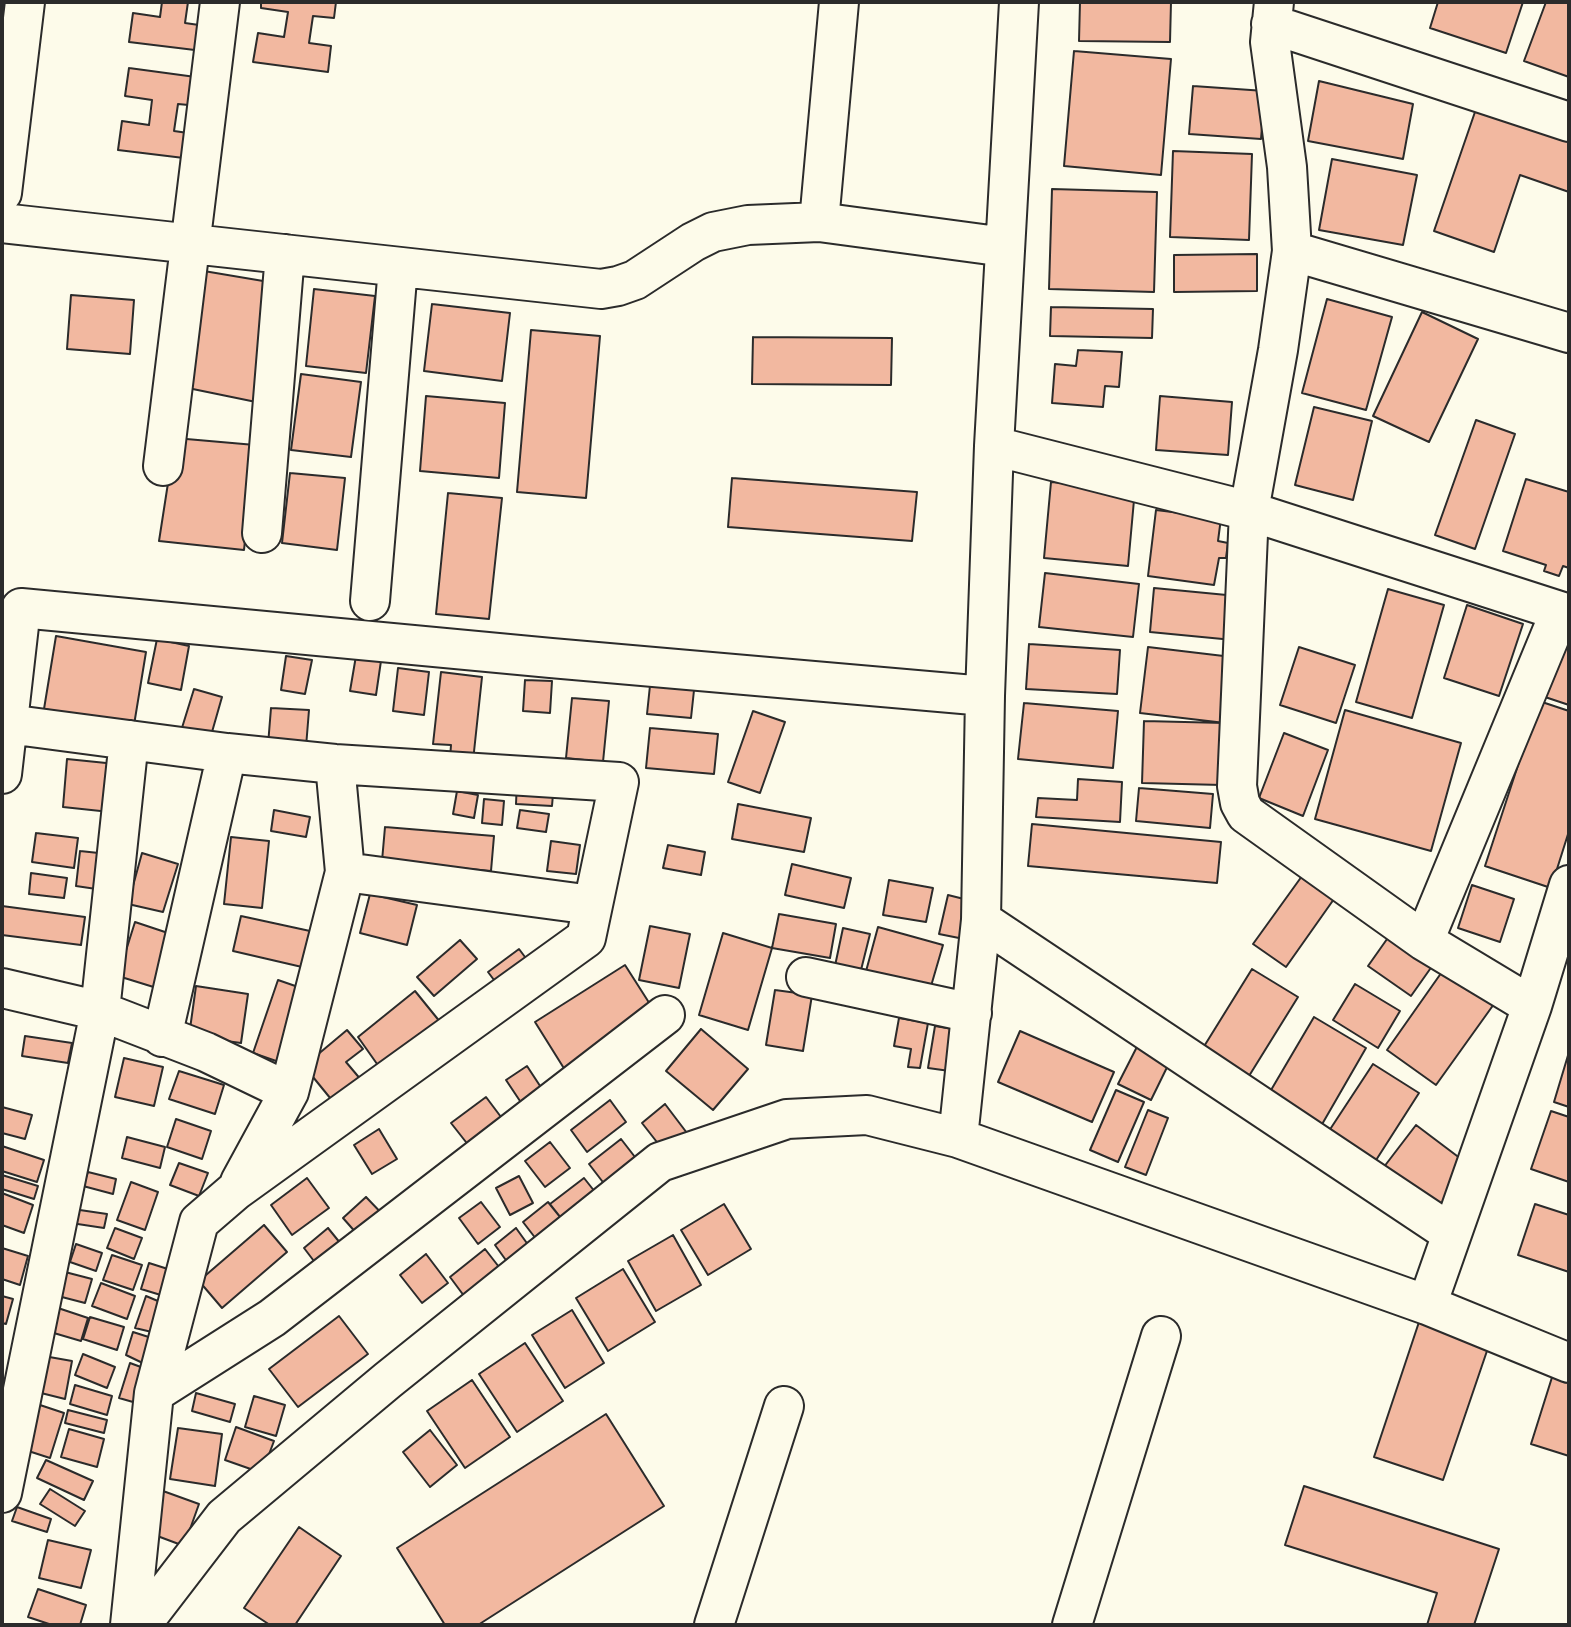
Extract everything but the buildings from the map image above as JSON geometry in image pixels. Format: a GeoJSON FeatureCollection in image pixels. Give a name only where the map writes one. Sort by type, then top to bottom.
{"type":"FeatureCollection","features":[{"type":"Feature","properties":{"kind":"street"},"geometry":{"type":"LineString","coordinates":[[2,193],[25,2]]}},
{"type":"Feature","properties":{"kind":"street"},"geometry":{"type":"LineString","coordinates":[[163,466],[220,2]]}},
{"type":"Feature","properties":{"kind":"street"},"geometry":{"type":"LineString","coordinates":[[819,222],[839,2]]}},
{"type":"Feature","properties":{"kind":"street"},"geometry":{"type":"LineString","coordinates":[[958,1138],[981,920],[985,696],[995,446],[1019,2]]}},
{"type":"Feature","properties":{"kind":"street"},"geometry":{"type":"LineString","coordinates":[[1532,1006],[1424,941],[1246,814],[1240,803],[1237,786],[1249,511],[1279,350],[1292,251],[1287,167],[1270,42],[1273,13],[1569,122]]}},
{"type":"Feature","properties":{"kind":"street"},"geometry":{"type":"LineString","coordinates":[[2,223],[601,289],[635,279],[713,232],[748,225],[819,222],[1005,247]]}},
{"type":"Feature","properties":{"kind":"street"},"geometry":{"type":"LineString","coordinates":[[1292,251],[1569,333]]}},
{"type":"Feature","properties":{"kind":"street"},"geometry":{"type":"LineString","coordinates":[[262,533],[285,254]]}},
{"type":"Feature","properties":{"kind":"street"},"geometry":{"type":"LineString","coordinates":[[370,601],[398,267]]}},
{"type":"Feature","properties":{"kind":"street"},"geometry":{"type":"LineString","coordinates":[[995,446],[1249,511],[1564,613],[1424,941]]}},
{"type":"Feature","properties":{"kind":"street"},"geometry":{"type":"LineString","coordinates":[[2,774],[22,608],[985,696]]}},
{"type":"Feature","properties":{"kind":"street"},"geometry":{"type":"LineString","coordinates":[[8,724],[335,764],[619,782],[586,937],[235,1191],[199,1223],[154,1393],[130,1625]]}},
{"type":"Feature","properties":{"kind":"street"},"geometry":{"type":"LineString","coordinates":[[2,1493],[100,1011],[129,740]]}},
{"type":"Feature","properties":{"kind":"street"},"geometry":{"type":"LineString","coordinates":[[162,1037],[228,753]]}},
{"type":"Feature","properties":{"kind":"street"},"geometry":{"type":"LineString","coordinates":[[235,1191],[289,1092],[345,872],[335,764]]}},
{"type":"Feature","properties":{"kind":"street"},"geometry":{"type":"LineString","coordinates":[[345,872],[592,905]]}},
{"type":"Feature","properties":{"kind":"street"},"geometry":{"type":"LineString","coordinates":[[1427,1305],[1532,1006],[1569,885]]}},
{"type":"Feature","properties":{"kind":"street"},"geometry":{"type":"LineString","coordinates":[[981,920],[1452,1234]]}},
{"type":"Feature","properties":{"kind":"street"},"geometry":{"type":"LineString","coordinates":[[806,977],[972,1013]]}},
{"type":"Feature","properties":{"kind":"street"},"geometry":{"type":"LineString","coordinates":[[2,988],[100,1011],[206,1052],[289,1092]]}},
{"type":"Feature","properties":{"kind":"street"},"geometry":{"type":"LineString","coordinates":[[154,1393],[272,1318],[665,1015]]}},
{"type":"Feature","properties":{"kind":"street"},"geometry":{"type":"LineString","coordinates":[[141,1625],[224,1517],[388,1380],[660,1162],[787,1119],[867,1115],[958,1138],[1427,1305],[1569,1363]]}},
{"type":"Feature","properties":{"kind":"street"},"geometry":{"type":"LineString","coordinates":[[1072,1625],[1161,1336]]}},
{"type":"Feature","properties":{"kind":"street"},"geometry":{"type":"LineString","coordinates":[[714,1625],[784,1406]]}}]}
